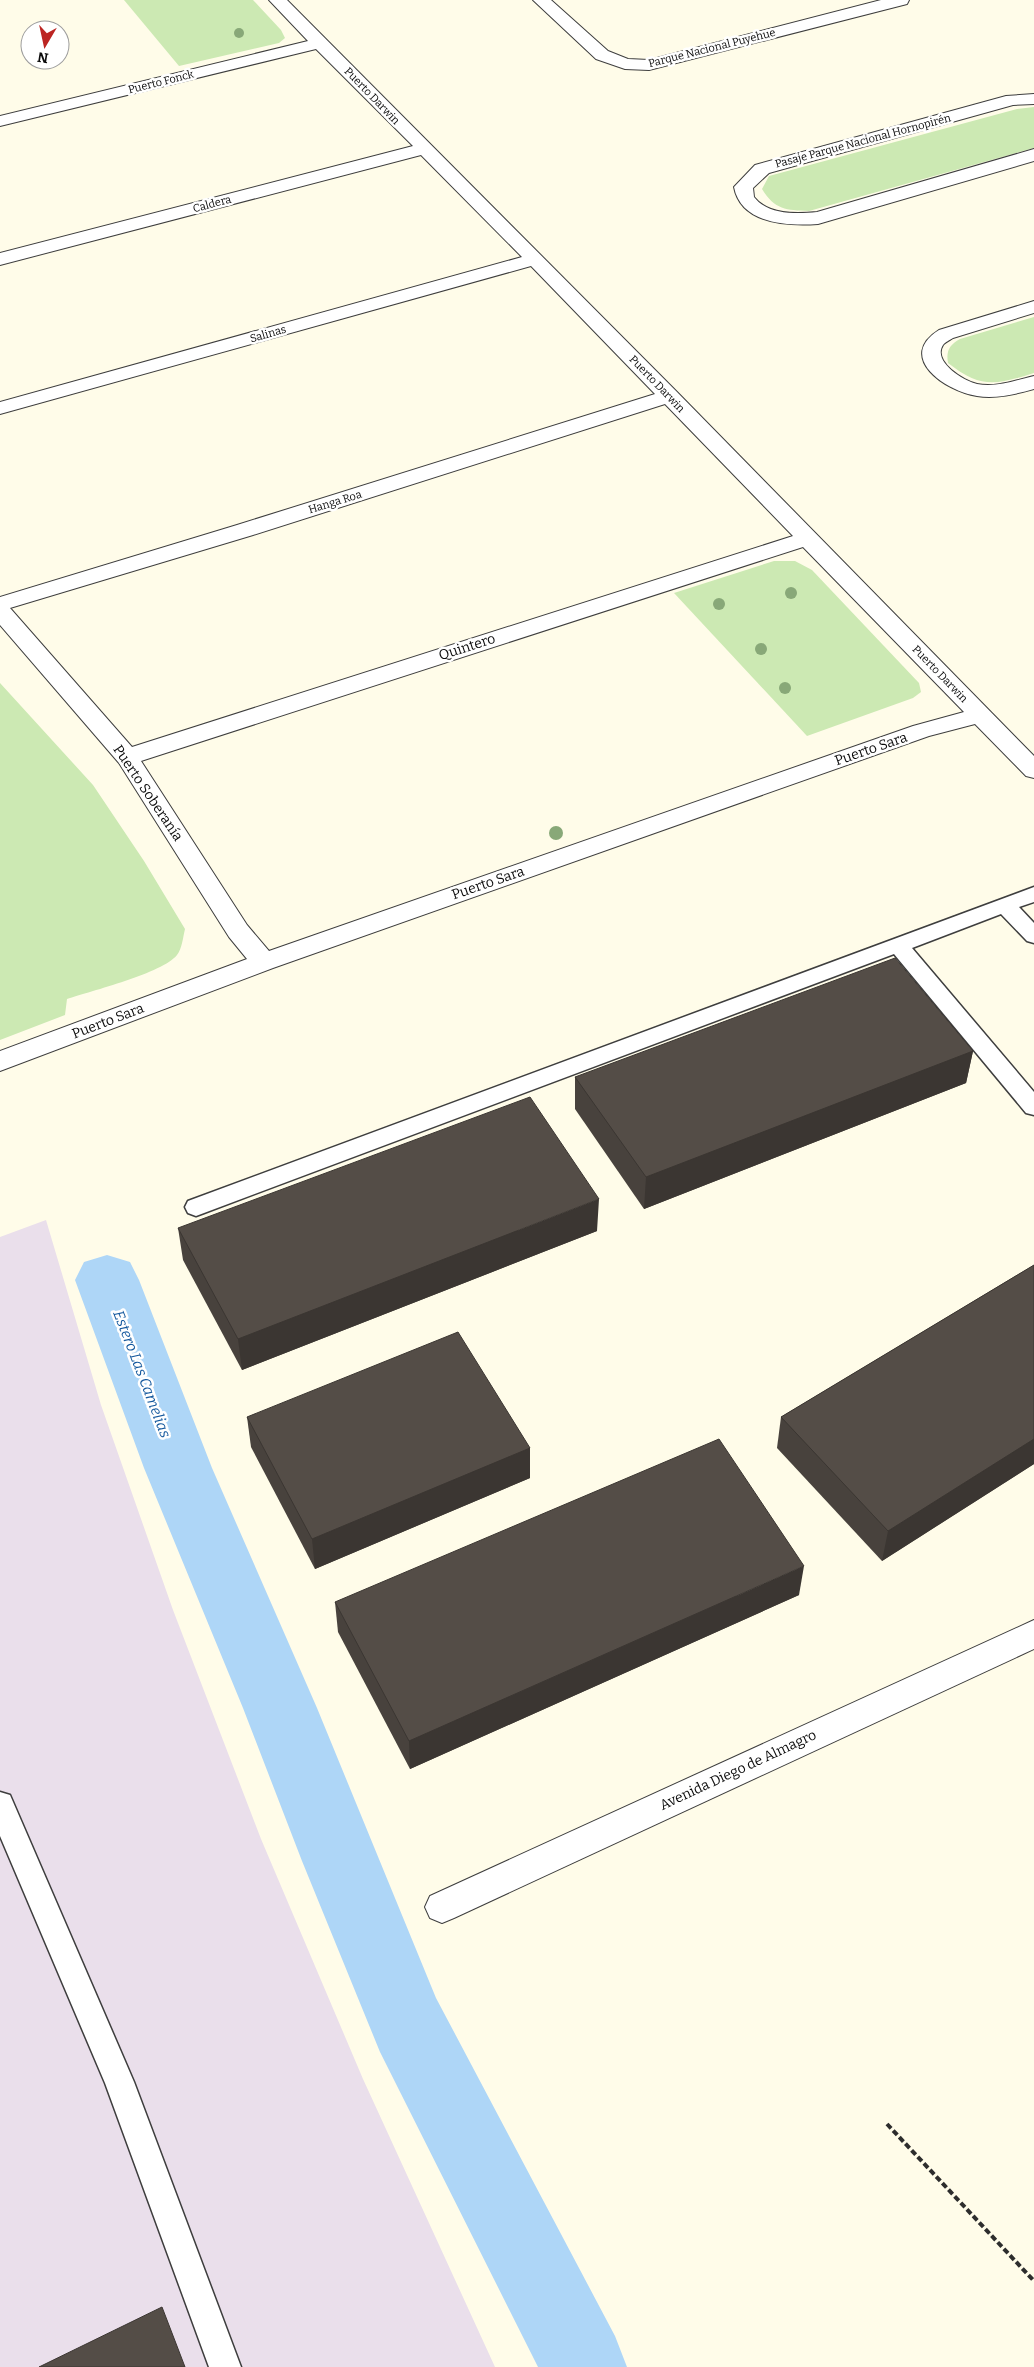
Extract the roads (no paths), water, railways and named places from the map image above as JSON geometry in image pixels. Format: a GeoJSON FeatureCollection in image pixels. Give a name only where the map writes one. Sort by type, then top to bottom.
{"type":"FeatureCollection","features":[{"type":"Feature","properties":{"kind":"street","name":"Puerto Darwin"},"geometry":{"type":"LineString","coordinates":[[277,0],[536,259],[1034,770]]}},
{"type":"Feature","properties":{"kind":"street","name":"Parque Nacional Puyehue"},"geometry":{"type":"LineString","coordinates":[[541,0],[602,55],[625,64],[649,65],[901,0]]}},
{"type":"Feature","properties":{"kind":"street","name":"Puerto Fonck"},"geometry":{"type":"LineString","coordinates":[[0,121],[321,43]]}},
{"type":"Feature","properties":{"kind":"street","name":"Pasaje Parque Nacional Hornopirén"},"geometry":{"type":"LineString","coordinates":[[1034,99],[1012,100],[762,169],[743,187],[743,194],[750,204],[772,216],[795,220],[818,218],[1034,155]]}},
{"type":"Feature","properties":{"kind":"street","name":"Caldera"},"geometry":{"type":"LineString","coordinates":[[0,259],[424,148]]}},
{"type":"Feature","properties":{"kind":"street","name":"Salinas"},"geometry":{"type":"LineString","coordinates":[[0,408],[536,259]]}},
{"type":"Feature","properties":{"kind":"street"},"geometry":{"type":"LineString","coordinates":[[1034,307],[946,334],[934,342],[931,352],[933,360],[941,370],[956,382],[974,389],[993,391],[1014,389],[1034,382]]}},
{"type":"Feature","properties":{"kind":"street","name":"Hanga Roa"},"geometry":{"type":"LineString","coordinates":[[0,604],[254,527],[670,396]]}},
{"type":"Feature","properties":{"kind":"street","name":"Quintero"},"geometry":{"type":"LineString","coordinates":[[127,757],[808,538]]}},
{"type":"Feature","properties":{"kind":"street","name":"Puerto Soberanía"},"geometry":{"type":"LineString","coordinates":[[0,611],[127,757],[238,931],[264,962]]}},
{"type":"Feature","properties":{"kind":"street","name":"Puerto Sara"},"geometry":{"type":"LineString","coordinates":[[0,1061],[264,962],[921,731],[980,715]]}},
{"type":"Feature","properties":{"kind":"street","name":"Avenida Diego de Almagro"},"geometry":{"type":"LineString","coordinates":[[442,1907],[1034,1634]]}},
{"type":"Feature","properties":{"kind":"lane"},"geometry":{"type":"LineString","coordinates":[[196,1207],[1034,894]]}},
{"type":"Feature","properties":{"kind":"lane"},"geometry":{"type":"LineString","coordinates":[[1005,905],[1034,936]]}},
{"type":"Feature","properties":{"kind":"lane"},"geometry":{"type":"LineString","coordinates":[[898,945],[1034,1107]]}},
{"type":"Feature","properties":{"kind":"lane"},"geometry":{"type":"LineString","coordinates":[[0,1804],[119,2082],[225,2367]]}},
{"type":"Feature","properties":{"kind":"waterway","name":"Estero Las Camelias"},"geometry":{"type":"LineString","coordinates":[[107,1280],[178,1468],[280,1708],[340,1861],[408,2025],[584,2367]]}}]}
